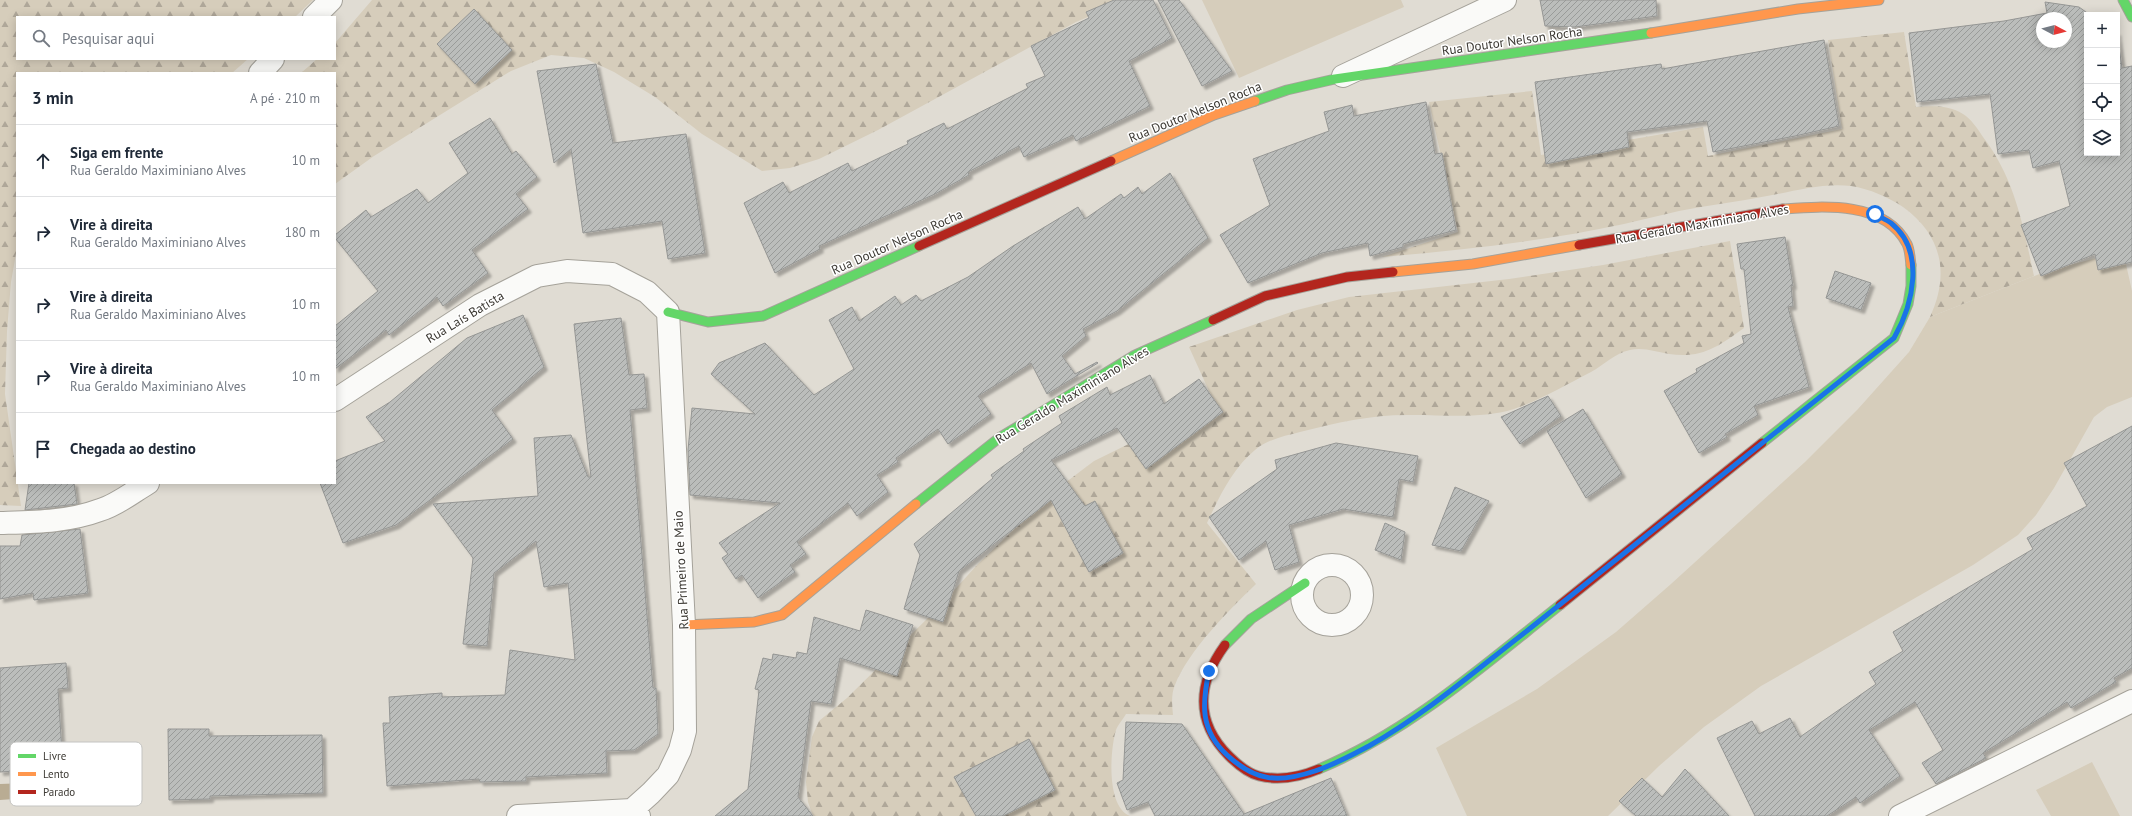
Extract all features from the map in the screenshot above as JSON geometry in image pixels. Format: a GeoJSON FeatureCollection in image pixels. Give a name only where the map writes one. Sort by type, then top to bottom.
{"type":"FeatureCollection","features":[{"type":"Feature","properties":{"kind":"street"},"geometry":{"type":"LineString","coordinates":[[315,16],[330,0]]}},
{"type":"Feature","properties":{"kind":"street"},"geometry":{"type":"LineString","coordinates":[[1335,79],[1505,0]]}},
{"type":"Feature","properties":{"kind":"street","name":"Rua Doutor Nelson Rocha"},"geometry":{"type":"LineString","coordinates":[[668,312],[708,322],[763,316],[1214,115],[1287,90],[1335,79],[1557,48],[1798,8],[1879,0]]}},
{"type":"Feature","properties":{"kind":"street"},"geometry":{"type":"LineString","coordinates":[[2123,0],[2132,17]]}},
{"type":"Feature","properties":{"kind":"street"},"geometry":{"type":"LineString","coordinates":[[261,72],[272,60]]}},
{"type":"Feature","properties":{"kind":"street","name":"Rua Geraldo Maximiniano Alves"},"geometry":{"type":"LineString","coordinates":[[684,625],[754,622],[782,615],[901,516],[999,438],[1135,355],[1265,296],[1347,277],[1473,264],[1771,210],[1816,206],[1846,207],[1875,214],[1892,223],[1904,237],[1912,254],[1913,276],[1909,304],[1903,322],[1894,338],[1463,682],[1401,727],[1348,757],[1317,771],[1292,777],[1274,778],[1257,776],[1239,766],[1229,757],[1209,733],[1204,713],[1204,692],[1209,671],[1221,649],[1238,629],[1305,583]]}},
{"type":"Feature","properties":{"kind":"street","name":"Rua Laís Batista"},"geometry":{"type":"LineString","coordinates":[[336,399],[480,305],[537,276],[567,270],[612,274],[647,292],[668,312]]}},
{"type":"Feature","properties":{"kind":"street","name":"Rua Primeiro de Maio"},"geometry":{"type":"LineString","coordinates":[[635,813],[661,784],[674,765],[685,731],[684,625],[668,312]]}},
{"type":"Feature","properties":{"kind":"street"},"geometry":{"type":"LineString","coordinates":[[0,522],[55,520],[81,516],[102,510],[140,486]]}},
{"type":"Feature","properties":{"kind":"street"},"geometry":{"type":"LineString","coordinates":[[1900,816],[2132,701]]}},
{"type":"Feature","properties":{"kind":"street"},"geometry":{"type":"LineString","coordinates":[[518,816],[635,813]]}},
{"type":"Feature","properties":{"kind":"green space"},"geometry":{"type":"Polygon","coordinates":[[[0,0],[313,0],[296,16],[16,16],[16,60],[247,60],[233,72],[16,72],[16,254],[11,282],[7,331],[5,394],[16,471],[16,484],[18,484],[21,506],[0,505],[0,0]]]}},
{"type":"Feature","properties":{"kind":"green space"},"geometry":{"type":"Polygon","coordinates":[[[372,0],[1128,0],[1076,22],[878,130],[819,159],[790,168],[762,171],[702,134],[655,97],[614,72],[584,58],[551,55],[511,71],[374,156],[336,183],[336,72],[302,72],[316,60],[336,60],[336,42],[372,0]]]}},
{"type":"Feature","properties":{"kind":"green space"},"geometry":{"type":"Polygon","coordinates":[[[1202,0],[1401,0],[1404,7],[1239,78],[1202,0]]]}},
{"type":"Feature","properties":{"kind":"green space"},"geometry":{"type":"Polygon","coordinates":[[[1904,32],[1916,107],[1928,106],[1952,109],[1963,114],[1979,131],[1994,153],[2010,186],[2026,239],[2034,276],[1930,317],[1940,286],[1941,271],[1939,256],[1934,243],[1926,230],[1916,218],[1903,207],[1891,200],[1865,189],[1840,185],[1809,188],[1690,209],[1594,230],[1534,240],[1382,257],[1458,232],[1429,102],[1532,91],[1541,155],[1703,127],[1708,156],[1842,129],[1828,40],[1904,32]]]}},
{"type":"Feature","properties":{"kind":"green space"},"geometry":{"type":"Polygon","coordinates":[[[1730,241],[1744,328],[1710,350],[1691,355],[1681,355],[1645,349],[1630,350],[1614,356],[1591,372],[1553,392],[1514,409],[1477,415],[1399,415],[1357,419],[1277,438],[1260,446],[1247,457],[1233,474],[1216,503],[1207,523],[1256,584],[1222,618],[1189,658],[1174,688],[1172,700],[1173,715],[1126,714],[1117,728],[1111,764],[1113,790],[1122,811],[1130,816],[813,816],[808,802],[806,782],[812,737],[819,721],[847,698],[937,609],[978,564],[1053,492],[1094,461],[1214,402],[1189,347],[1297,310],[1349,297],[1509,279],[1603,265],[1730,241]]]}},
{"type":"Feature","properties":{"kind":"green space"},"geometry":{"type":"Polygon","coordinates":[[[2123,251],[2132,291],[2132,397],[2107,407],[2094,417],[2054,488],[2036,515],[2018,535],[1973,565],[1761,686],[1704,727],[1659,766],[1608,816],[1467,816],[1436,748],[1537,689],[1616,632],[1805,462],[1858,409],[1909,352],[1930,317],[2047,271],[2123,251]]]}},
{"type":"Feature","properties":{"kind":"green space"},"geometry":{"type":"Polygon","coordinates":[[[2092,762],[2120,816],[2051,816],[2036,790],[2092,762]]]}},
{"type":"Feature","properties":{"kind":"shaded area"},"geometry":{"type":"Polygon","coordinates":[[[0,784],[10,784],[10,799],[0,800],[0,784]]]}},
{"type":"Feature","properties":{"kind":"building"},"geometry":{"type":"Polygon","coordinates":[[[1114,0],[1153,0],[1172,38],[1129,61],[1150,106],[1076,141],[1073,135],[1024,157],[1019,146],[968,172],[969,175],[935,194],[819,246],[820,249],[775,273],[744,203],[783,182],[789,193],[848,163],[852,171],[908,144],[907,141],[944,123],[947,129],[1028,88],[1026,84],[1045,76],[1031,46],[1089,18],[1086,12],[1114,0]]]}},
{"type":"Feature","properties":{"kind":"building"},"geometry":{"type":"Polygon","coordinates":[[[1158,0],[1179,0],[1232,71],[1202,86],[1158,0]]]}},
{"type":"Feature","properties":{"kind":"building"},"geometry":{"type":"Polygon","coordinates":[[[1540,0],[1656,0],[1657,16],[1575,27],[1545,26],[1540,0]]]}},
{"type":"Feature","properties":{"kind":"building"},"geometry":{"type":"Polygon","coordinates":[[[2045,2],[2079,7],[2086,12],[2084,12],[2084,156],[2120,156],[2120,54],[2122,68],[2132,66],[2132,262],[2098,270],[2095,254],[2041,276],[2021,225],[2070,206],[2059,161],[2033,168],[2029,150],[1998,154],[1990,94],[1917,102],[1909,33],[2004,21],[2036,15],[2036,48],[2072,48],[2072,12],[2047,12],[2045,2]]]}},
{"type":"Feature","properties":{"kind":"building"},"geometry":{"type":"Polygon","coordinates":[[[474,9],[512,50],[475,84],[437,44],[474,9]]]}},
{"type":"Feature","properties":{"kind":"building"},"geometry":{"type":"Polygon","coordinates":[[[1824,40],[1839,126],[1713,152],[1707,121],[1627,132],[1629,147],[1546,164],[1535,82],[1661,64],[1662,69],[1824,40]]]}},
{"type":"Feature","properties":{"kind":"building"},"geometry":{"type":"Polygon","coordinates":[[[596,64],[613,143],[686,134],[705,253],[668,259],[662,221],[583,233],[571,149],[554,163],[537,71],[596,64]]]}},
{"type":"Feature","properties":{"kind":"building"},"geometry":{"type":"Polygon","coordinates":[[[1426,102],[1435,154],[1442,153],[1456,230],[1403,244],[1403,247],[1370,256],[1368,243],[1322,253],[1248,283],[1220,235],[1270,205],[1253,159],[1329,131],[1324,112],[1352,105],[1354,116],[1426,102]]]}},
{"type":"Feature","properties":{"kind":"building"},"geometry":{"type":"Polygon","coordinates":[[[490,118],[512,154],[516,151],[537,177],[516,194],[528,209],[472,250],[488,273],[443,306],[437,297],[389,335],[386,330],[336,368],[336,325],[378,291],[336,239],[336,234],[366,210],[371,217],[417,189],[428,203],[468,173],[449,143],[490,118]]]}},
{"type":"Feature","properties":{"kind":"building"},"geometry":{"type":"Polygon","coordinates":[[[1170,173],[1208,238],[1117,311],[1083,329],[1086,336],[1062,356],[1075,374],[1097,362],[1098,363],[1047,394],[1031,363],[978,396],[991,414],[948,444],[938,429],[896,458],[898,462],[877,475],[888,492],[857,516],[848,503],[797,542],[806,554],[790,565],[795,572],[758,598],[742,575],[736,579],[722,558],[728,554],[719,543],[780,503],[690,495],[688,450],[692,408],[755,414],[711,374],[719,363],[765,343],[814,395],[854,369],[829,320],[852,307],[859,321],[895,296],[901,305],[916,295],[921,301],[968,277],[1013,246],[1078,207],[1085,219],[1121,194],[1124,198],[1138,187],[1142,194],[1170,173]]]}},
{"type":"Feature","properties":{"kind":"building"},"geometry":{"type":"Polygon","coordinates":[[[1785,237],[1793,286],[1791,285],[1793,306],[1788,307],[1809,387],[1754,406],[1758,415],[1725,434],[1727,437],[1699,453],[1664,391],[1697,372],[1696,369],[1744,343],[1742,336],[1751,334],[1744,269],[1741,269],[1737,244],[1785,237]]]}},
{"type":"Feature","properties":{"kind":"building"},"geometry":{"type":"Polygon","coordinates":[[[1835,271],[1871,283],[1861,310],[1826,298],[1835,271]]]}},
{"type":"Feature","properties":{"kind":"building"},"geometry":{"type":"Polygon","coordinates":[[[523,315],[544,367],[492,410],[513,439],[396,525],[343,543],[320,484],[336,484],[336,461],[385,441],[366,417],[390,402],[467,338],[523,315]]]}},
{"type":"Feature","properties":{"kind":"building"},"geometry":{"type":"Polygon","coordinates":[[[621,318],[629,375],[644,374],[647,408],[630,410],[653,688],[656,688],[658,734],[634,750],[606,751],[607,773],[526,777],[526,781],[480,782],[479,779],[387,786],[383,723],[390,723],[389,697],[442,693],[442,697],[505,695],[510,650],[575,660],[568,583],[544,587],[536,541],[494,573],[487,646],[463,644],[473,558],[433,504],[538,496],[534,438],[571,435],[588,477],[591,477],[574,324],[621,318]]]}},
{"type":"Feature","properties":{"kind":"building"},"geometry":{"type":"Polygon","coordinates":[[[1150,375],[1164,404],[1199,379],[1223,412],[1146,469],[1117,428],[1051,460],[1085,506],[1095,501],[1123,553],[1089,572],[1051,500],[959,571],[943,622],[904,609],[920,555],[914,544],[993,478],[991,475],[1024,451],[1023,449],[1062,423],[1059,416],[1107,387],[1110,395],[1150,375]]]}},
{"type":"Feature","properties":{"kind":"building"},"geometry":{"type":"Polygon","coordinates":[[[1548,396],[1561,416],[1520,444],[1501,417],[1548,396]]]}},
{"type":"Feature","properties":{"kind":"building"},"geometry":{"type":"Polygon","coordinates":[[[1583,409],[1622,474],[1586,498],[1547,431],[1583,409]]]}},
{"type":"Feature","properties":{"kind":"building"},"geometry":{"type":"Polygon","coordinates":[[[2132,426],[2132,668],[2114,678],[2116,682],[2071,708],[2067,702],[1983,753],[1986,758],[1936,784],[1922,763],[1943,750],[1915,702],[1869,730],[1900,776],[1860,803],[1856,797],[1827,816],[1755,816],[1717,738],[1752,721],[1759,734],[1790,718],[1800,737],[1876,684],[1869,672],[1903,651],[1893,632],[2033,549],[2027,538],[2087,506],[2064,463],[2132,426]]]}},
{"type":"Feature","properties":{"kind":"building"},"geometry":{"type":"Polygon","coordinates":[[[1336,443],[1418,456],[1413,482],[1399,479],[1393,517],[1343,509],[1289,525],[1299,562],[1275,570],[1266,541],[1239,560],[1209,517],[1277,469],[1275,460],[1336,443]]]}},
{"type":"Feature","properties":{"kind":"building"},"geometry":{"type":"Polygon","coordinates":[[[29,484],[74,484],[77,504],[25,510],[29,484]]]}},
{"type":"Feature","properties":{"kind":"building"},"geometry":{"type":"Polygon","coordinates":[[[1455,487],[1489,501],[1461,551],[1432,545],[1455,487]]]}},
{"type":"Feature","properties":{"kind":"building"},"geometry":{"type":"Polygon","coordinates":[[[1385,523],[1405,532],[1401,560],[1375,550],[1385,523]]]}},
{"type":"Feature","properties":{"kind":"building"},"geometry":{"type":"Polygon","coordinates":[[[80,529],[88,593],[34,600],[33,593],[0,599],[0,546],[20,546],[22,535],[80,529]]]}},
{"type":"Feature","properties":{"kind":"building"},"geometry":{"type":"Polygon","coordinates":[[[866,610],[913,625],[897,676],[840,658],[831,704],[811,701],[798,797],[813,816],[715,816],[748,789],[759,690],[755,689],[763,658],[772,660],[773,654],[796,658],[797,652],[807,654],[814,617],[860,631],[866,610]]]}},
{"type":"Feature","properties":{"kind":"building"},"geometry":{"type":"Polygon","coordinates":[[[66,663],[68,688],[58,689],[61,742],[10,742],[10,771],[0,772],[0,668],[66,663]]]}},
{"type":"Feature","properties":{"kind":"building"},"geometry":{"type":"Polygon","coordinates":[[[1126,722],[1182,724],[1244,814],[1331,778],[1347,816],[1155,816],[1148,802],[1127,810],[1117,783],[1123,780],[1126,722]]]}},
{"type":"Feature","properties":{"kind":"building"},"geometry":{"type":"Polygon","coordinates":[[[168,729],[209,729],[209,736],[322,735],[323,793],[210,796],[210,799],[169,800],[168,729]]]}},
{"type":"Feature","properties":{"kind":"building"},"geometry":{"type":"Polygon","coordinates":[[[1029,739],[1055,790],[1003,816],[976,816],[954,777],[1029,739]]]}},
{"type":"Feature","properties":{"kind":"building"},"geometry":{"type":"Polygon","coordinates":[[[1685,769],[1729,816],[1636,816],[1619,801],[1642,778],[1662,797],[1685,769]]]}},
{"type":"Feature","properties":{"kind":"traffic: fast"},"geometry":{"type":"LineString","coordinates":[[2123,0],[2132,17]]}},
{"type":"Feature","properties":{"kind":"traffic: fast"},"geometry":{"type":"LineString","coordinates":[[1255,101],[1287,90],[1335,79],[1651,33]]}},
{"type":"Feature","properties":{"kind":"traffic: fast"},"geometry":{"type":"LineString","coordinates":[[668,312],[708,322],[763,316],[919,246]]}},
{"type":"Feature","properties":{"kind":"traffic: fast"},"geometry":{"type":"LineString","coordinates":[[1762,443],[1894,338],[1908,304],[1911,286],[1911,265]]}},
{"type":"Feature","properties":{"kind":"traffic: fast"},"geometry":{"type":"LineString","coordinates":[[916,504],[999,438],[1135,355],[1213,320]]}},
{"type":"Feature","properties":{"kind":"traffic: fast"},"geometry":{"type":"LineString","coordinates":[[1225,645],[1251,619],[1305,583]]}},
{"type":"Feature","properties":{"kind":"traffic: fast"},"geometry":{"type":"LineString","coordinates":[[1319,769],[1352,754],[1415,716],[1474,673],[1560,605]]}},
{"type":"Feature","properties":{"kind":"traffic: slow"},"geometry":{"type":"LineString","coordinates":[[1651,33],[1798,9],[1879,0]]}},
{"type":"Feature","properties":{"kind":"traffic: slow"},"geometry":{"type":"LineString","coordinates":[[1111,161],[1214,115],[1255,101]]}},
{"type":"Feature","properties":{"kind":"traffic: slow"},"geometry":{"type":"LineString","coordinates":[[1783,209],[1834,207],[1869,213],[1884,220],[1897,230],[1908,246],[1911,265]]}},
{"type":"Feature","properties":{"kind":"traffic: slow"},"geometry":{"type":"LineString","coordinates":[[1393,272],[1473,264],[1579,245]]}},
{"type":"Feature","properties":{"kind":"traffic: slow"},"geometry":{"type":"LineString","coordinates":[[684,625],[754,622],[782,615],[916,504]]}},
{"type":"Feature","properties":{"kind":"traffic: jam"},"geometry":{"type":"LineString","coordinates":[[919,246],[1111,161]]}},
{"type":"Feature","properties":{"kind":"traffic: jam"},"geometry":{"type":"LineString","coordinates":[[1579,245],[1783,209]]}},
{"type":"Feature","properties":{"kind":"traffic: jam"},"geometry":{"type":"LineString","coordinates":[[1213,320],[1265,296],[1347,277],[1393,272]]}},
{"type":"Feature","properties":{"kind":"traffic: jam"},"geometry":{"type":"LineString","coordinates":[[1560,605],[1762,443]]}},
{"type":"Feature","properties":{"kind":"traffic: jam"},"geometry":{"type":"LineString","coordinates":[[1225,645],[1209,673],[1205,687],[1205,715],[1210,729],[1218,743],[1239,765],[1250,773],[1259,776],[1282,778],[1304,774],[1319,769]]}},
{"type":"Feature","properties":{"kind":"route"},"geometry":{"type":"LineString","coordinates":[[1209,671],[1204,692],[1204,713],[1209,733],[1224,752],[1239,766],[1257,776],[1274,778],[1292,777],[1317,771],[1348,757],[1401,727],[1463,682],[1894,338],[1903,322],[1909,304],[1913,276],[1912,254],[1904,237],[1892,223],[1875,214]]}}]}
